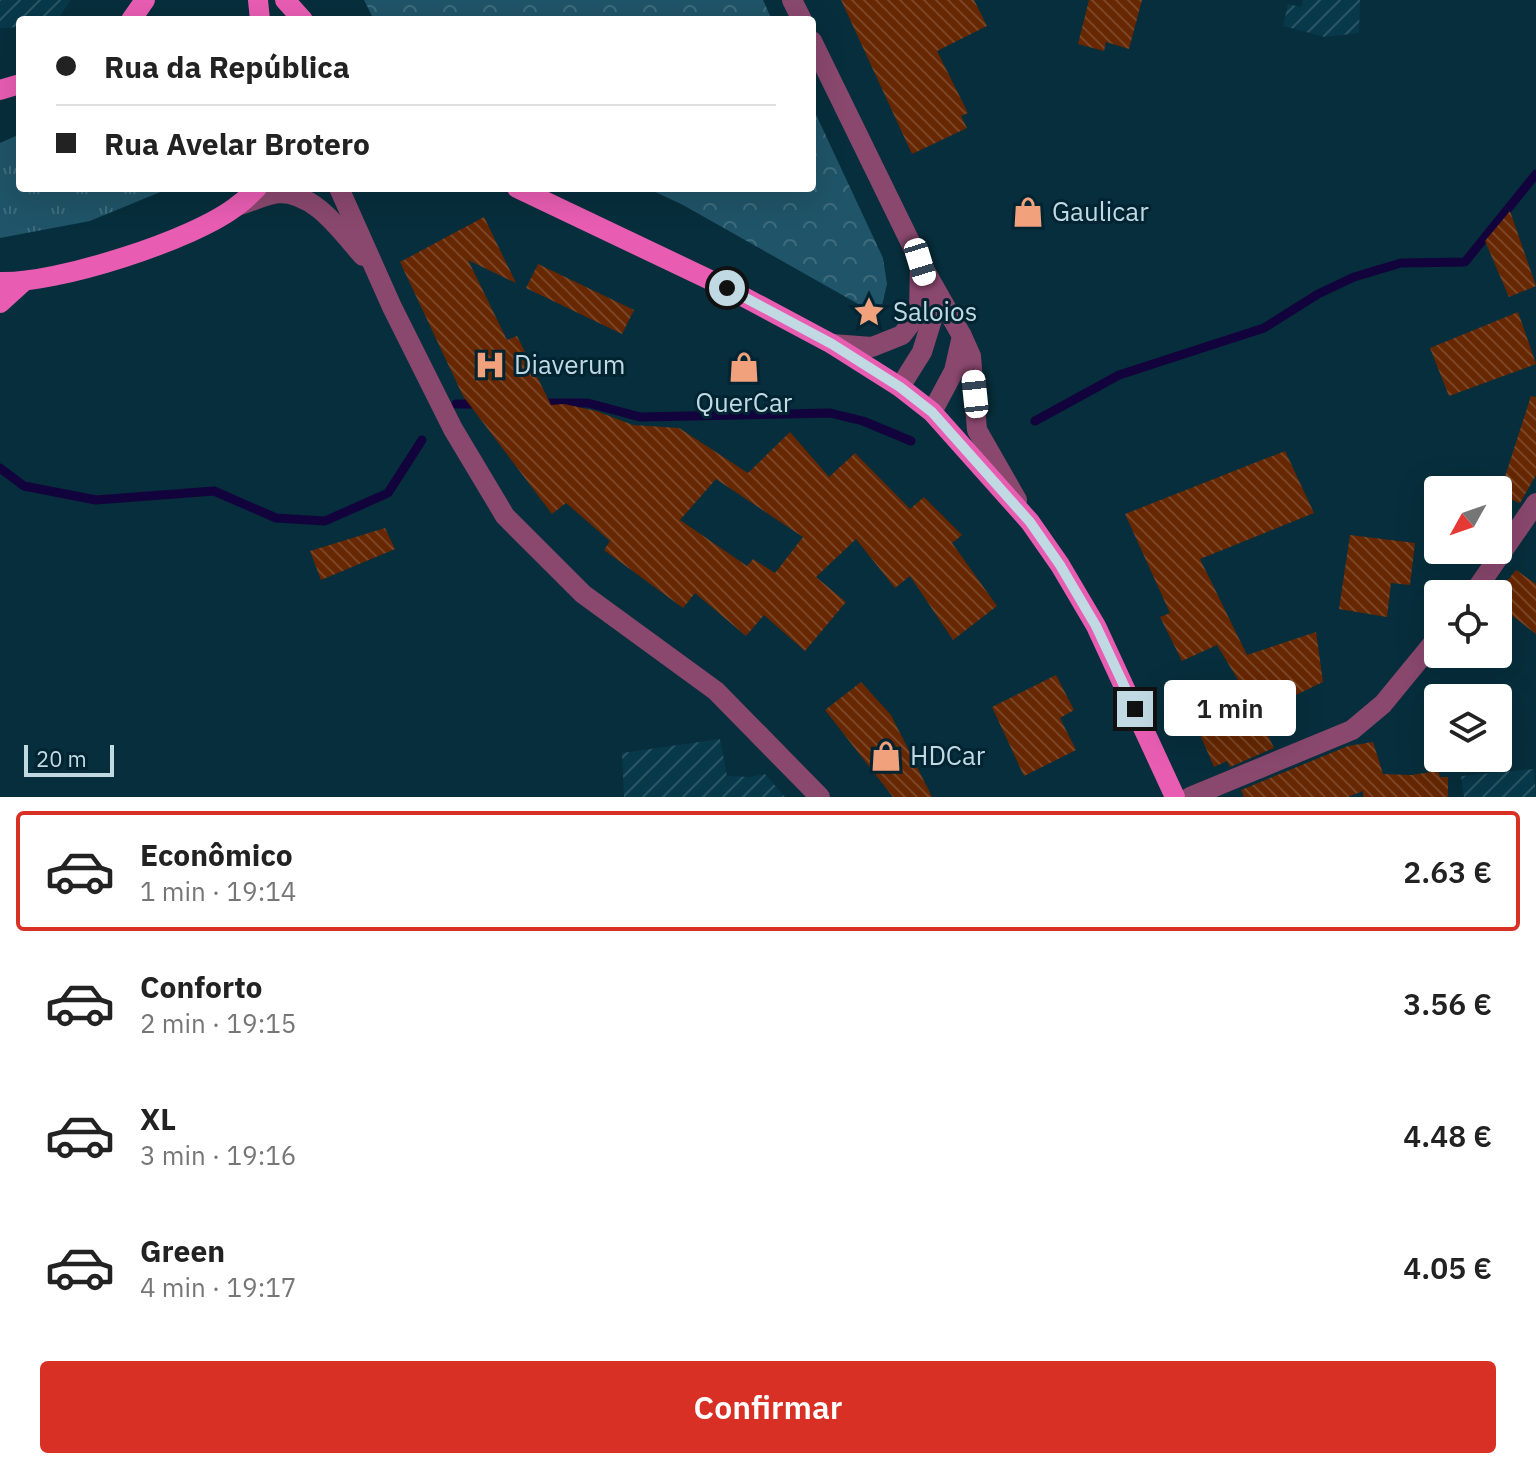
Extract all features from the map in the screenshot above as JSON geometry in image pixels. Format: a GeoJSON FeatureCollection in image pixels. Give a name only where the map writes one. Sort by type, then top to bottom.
{"type":"FeatureCollection","features":[{"type":"Feature","properties":{"kind":"main road"},"geometry":{"type":"LineString","coordinates":[[285,0],[299,16]]}},
{"type":"Feature","properties":{"kind":"main road"},"geometry":{"type":"LineString","coordinates":[[0,282],[22,283],[132,254],[188,232],[237,206],[253,192]]}},
{"type":"Feature","properties":{"kind":"main road"},"geometry":{"type":"LineString","coordinates":[[525,192],[727,288],[832,344],[900,387],[932,412],[1030,522],[1060,565],[1096,626],[1175,797]]}},
{"type":"Feature","properties":{"kind":"main road"},"geometry":{"type":"LineString","coordinates":[[0,303],[22,283]]}},
{"type":"Feature","properties":{"kind":"street"},"geometry":{"type":"LineString","coordinates":[[816,49],[920,262],[962,336],[971,356],[977,430],[1030,522]]}},
{"type":"Feature","properties":{"kind":"street"},"geometry":{"type":"LineString","coordinates":[[341,192],[375,270],[453,429],[505,516],[583,594],[716,691],[820,797]]}},
{"type":"Feature","properties":{"kind":"street"},"geometry":{"type":"LineString","coordinates":[[237,206],[279,193],[300,199],[323,211],[375,270]]}},
{"type":"Feature","properties":{"kind":"street"},"geometry":{"type":"LineString","coordinates":[[832,344],[872,347],[902,335],[919,313],[920,262]]}},
{"type":"Feature","properties":{"kind":"street"},"geometry":{"type":"LineString","coordinates":[[900,387],[922,352],[935,310],[920,262]]}},
{"type":"Feature","properties":{"kind":"street"},"geometry":{"type":"LineString","coordinates":[[932,412],[954,371],[962,336]]}},
{"type":"Feature","properties":{"kind":"street"},"geometry":{"type":"LineString","coordinates":[[1483,580],[1536,503]]}},
{"type":"Feature","properties":{"kind":"street"},"geometry":{"type":"LineString","coordinates":[[1190,797],[1352,730],[1383,704],[1424,654]]}},
{"type":"Feature","properties":{"kind":"shaded area"},"geometry":{"type":"Polygon","coordinates":[[[0,0],[71,0],[60,16],[16,16],[16,27],[0,28],[0,0]]]}},
{"type":"Feature","properties":{"kind":"shaded area"},"geometry":{"type":"Polygon","coordinates":[[[1303,0],[1360,0],[1359,33],[1325,37],[1283,26],[1288,4],[1301,7],[1303,0]]]}},
{"type":"Feature","properties":{"kind":"shaded area"},"geometry":{"type":"Polygon","coordinates":[[[720,739],[727,776],[765,774],[785,797],[624,797],[622,753],[720,739]]]}},
{"type":"Feature","properties":{"kind":"shaded area"},"geometry":{"type":"Polygon","coordinates":[[[1534,769],[1536,797],[1464,797],[1461,776],[1534,769]]]}},
{"type":"Feature","properties":{"kind":"green space"},"geometry":{"type":"Polygon","coordinates":[[[364,0],[763,0],[770,16],[372,16],[364,0]]]}},
{"type":"Feature","properties":{"kind":"green space"},"geometry":{"type":"Polygon","coordinates":[[[816,115],[883,258],[887,284],[882,305],[860,305],[655,192],[816,192],[816,115]]]}},
{"type":"Feature","properties":{"kind":"green space"},"geometry":{"type":"Polygon","coordinates":[[[16,136],[16,192],[160,192],[90,221],[0,238],[0,143],[16,136]]]}},
{"type":"Feature","properties":{"kind":"building"},"geometry":{"type":"Polygon","coordinates":[[[841,0],[974,0],[987,26],[937,51],[968,113],[961,116],[967,128],[912,154],[841,0]]]}},
{"type":"Feature","properties":{"kind":"building"},"geometry":{"type":"Polygon","coordinates":[[[1089,0],[1142,0],[1129,49],[1106,42],[1104,51],[1078,44],[1089,0]]]}},
{"type":"Feature","properties":{"kind":"building"},"geometry":{"type":"Polygon","coordinates":[[[1510,211],[1536,286],[1509,297],[1485,241],[1510,211]]]}},
{"type":"Feature","properties":{"kind":"building"},"geometry":{"type":"Polygon","coordinates":[[[484,217],[516,283],[468,260],[507,340],[517,336],[551,405],[564,404],[596,411],[633,425],[679,428],[748,473],[790,432],[829,477],[855,453],[910,509],[924,497],[962,535],[952,543],[997,606],[953,640],[910,576],[895,588],[856,539],[816,577],[846,602],[805,651],[764,615],[746,636],[695,593],[683,608],[604,550],[610,541],[566,503],[552,514],[463,396],[400,262],[484,217]],[[716,479],[680,520],[747,566],[753,559],[775,573],[803,537],[716,479]]]}},
{"type":"Feature","properties":{"kind":"building"},"geometry":{"type":"Polygon","coordinates":[[[538,264],[634,310],[622,334],[526,288],[538,264]]]}},
{"type":"Feature","properties":{"kind":"building"},"geometry":{"type":"Polygon","coordinates":[[[1518,312],[1536,364],[1449,396],[1430,348],[1518,312]]]}},
{"type":"Feature","properties":{"kind":"building"},"geometry":{"type":"Polygon","coordinates":[[[1531,396],[1536,397],[1536,475],[1520,503],[1512,500],[1512,476],[1505,476],[1531,396]]]}},
{"type":"Feature","properties":{"kind":"building"},"geometry":{"type":"Polygon","coordinates":[[[1285,451],[1314,513],[1200,559],[1247,655],[1316,632],[1323,682],[1258,713],[1217,645],[1182,661],[1160,617],[1170,613],[1125,514],[1285,451]]]}},
{"type":"Feature","properties":{"kind":"building"},"geometry":{"type":"Polygon","coordinates":[[[385,528],[395,549],[321,580],[310,551],[385,528]]]}},
{"type":"Feature","properties":{"kind":"building"},"geometry":{"type":"Polygon","coordinates":[[[1350,535],[1415,543],[1410,585],[1391,583],[1387,617],[1339,609],[1350,535]]]}},
{"type":"Feature","properties":{"kind":"building"},"geometry":{"type":"Polygon","coordinates":[[[1516,570],[1536,584],[1536,634],[1512,616],[1512,580],[1508,580],[1516,570]]]}},
{"type":"Feature","properties":{"kind":"building"},"geometry":{"type":"Polygon","coordinates":[[[1056,675],[1074,710],[1060,718],[1076,750],[1024,776],[992,707],[1056,675]]]}},
{"type":"Feature","properties":{"kind":"building","name":"HDCar"},"geometry":{"type":"Polygon","coordinates":[[[861,682],[891,715],[932,797],[893,797],[825,710],[861,682]]]}},
{"type":"Feature","properties":{"kind":"building"},"geometry":{"type":"Polygon","coordinates":[[[1251,701],[1274,748],[1230,767],[1227,761],[1214,767],[1195,723],[1251,701]]]}},
{"type":"Feature","properties":{"kind":"building"},"geometry":{"type":"Polygon","coordinates":[[[1373,742],[1383,774],[1438,772],[1440,777],[1448,777],[1448,797],[1363,797],[1363,791],[1348,797],[1244,797],[1241,790],[1348,746],[1373,742]]]}},
{"type":"Feature","properties":{"kind":"waterway"},"geometry":{"type":"LineString","coordinates":[[1035,421],[1119,375],[1264,328],[1318,294],[1354,277],[1401,263],[1465,262],[1536,174]]}},
{"type":"Feature","properties":{"kind":"waterway"},"geometry":{"type":"LineString","coordinates":[[541,403],[588,403],[640,417],[830,413],[863,421],[911,441]]}},
{"type":"Feature","properties":{"kind":"waterway"},"geometry":{"type":"LineString","coordinates":[[456,404],[478,404]]}},
{"type":"Feature","properties":{"kind":"waterway"},"geometry":{"type":"LineString","coordinates":[[0,468],[24,486],[96,500],[214,491],[276,518],[325,521],[388,493],[422,440]]}},
{"type":"Feature","properties":{"kind":"place","name":"Gaulicar"},"geometry":{"type":"Point","coordinates":[1028,212]}},
{"type":"Feature","properties":{"kind":"place","name":"Saloios"},"geometry":{"type":"Point","coordinates":[869,312]}},
{"type":"Feature","properties":{"kind":"place","name":"Diaverum"},"geometry":{"type":"Point","coordinates":[490,365]}},
{"type":"Feature","properties":{"kind":"place","name":"QuerCar"},"geometry":{"type":"Point","coordinates":[744,367]}},
{"type":"Feature","properties":{"kind":"place","name":"HDCar"},"geometry":{"type":"Point","coordinates":[886,756]}},
{"type":"Feature","properties":{"kind":"route"},"geometry":{"type":"LineString","coordinates":[[727,288],[832,344],[900,387],[932,412],[1030,522],[1060,565],[1096,626],[1135,709]]}}]}
